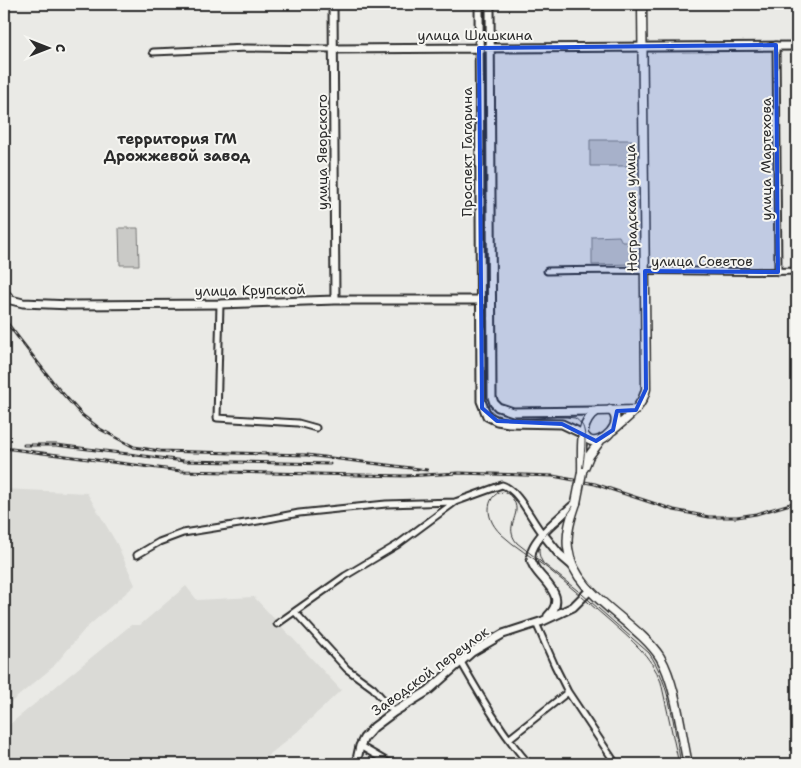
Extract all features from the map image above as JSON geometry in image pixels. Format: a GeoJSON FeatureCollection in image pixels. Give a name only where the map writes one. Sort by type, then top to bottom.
{"type":"FeatureCollection","features":[{"type":"Feature","properties":{"kind":"main road","name":"улица Яворского"},"geometry":{"type":"LineString","coordinates":[[334,4],[335,300]]}},
{"type":"Feature","properties":{"kind":"main road","name":"Проспект Гагарина"},"geometry":{"type":"LineString","coordinates":[[479,4],[480,300]]}},
{"type":"Feature","properties":{"kind":"main road","name":"Проспект Гагарина"},"geometry":{"type":"LineString","coordinates":[[490,4],[491,300]]}},
{"type":"Feature","properties":{"kind":"main road","name":"Ноградская улица"},"geometry":{"type":"LineString","coordinates":[[636,410],[644,399],[646,389],[642,4]]}},
{"type":"Feature","properties":{"kind":"main road","name":"улица Шишкина"},"geometry":{"type":"LineString","coordinates":[[334,49],[797,46]]}},
{"type":"Feature","properties":{"kind":"main road"},"geometry":{"type":"LineString","coordinates":[[4,292],[7,299]]}},
{"type":"Feature","properties":{"kind":"main road","name":"улица Крупской"},"geometry":{"type":"LineString","coordinates":[[7,299],[29,303],[68,305],[220,304],[335,300],[480,300]]}},
{"type":"Feature","properties":{"kind":"main road"},"geometry":{"type":"LineString","coordinates":[[480,300],[481,401],[487,416],[497,421],[509,423],[562,424],[583,434],[590,441],[600,441]]}},
{"type":"Feature","properties":{"kind":"main road"},"geometry":{"type":"LineString","coordinates":[[491,300],[492,397],[495,405],[503,410],[513,412],[636,410]]}},
{"type":"Feature","properties":{"kind":"main road"},"geometry":{"type":"LineString","coordinates":[[596,410],[584,425],[582,472],[576,503],[569,525],[569,553],[579,577],[590,590],[651,646],[661,659],[673,692],[688,764]]}},
{"type":"Feature","properties":{"kind":"main road"},"geometry":{"type":"LineString","coordinates":[[610,410],[614,413],[616,419],[613,430]]}},
{"type":"Feature","properties":{"kind":"main road"},"geometry":{"type":"LineString","coordinates":[[582,472],[589,456],[600,441],[636,410]]}},
{"type":"Feature","properties":{"kind":"main road"},"geometry":{"type":"LineString","coordinates":[[544,620],[555,607],[555,595],[533,563],[531,555],[536,543],[543,534],[576,503]]}},
{"type":"Feature","properties":{"kind":"main road"},"geometry":{"type":"LineString","coordinates":[[543,534],[559,554],[573,566]]}},
{"type":"Feature","properties":{"kind":"main road","name":"Заводской переулок"},"geometry":{"type":"LineString","coordinates":[[356,764],[360,746],[364,738],[374,727],[428,691],[486,643],[503,634],[544,620],[573,607],[590,590]]}},
{"type":"Feature","properties":{"kind":"street","name":"улица Мартехова"},"geometry":{"type":"LineString","coordinates":[[776,45],[778,272]]}},
{"type":"Feature","properties":{"kind":"street","name":"улица Шишкина"},"geometry":{"type":"LineString","coordinates":[[153,52],[247,48],[334,49]]}},
{"type":"Feature","properties":{"kind":"street","name":"улица Советов"},"geometry":{"type":"LineString","coordinates":[[547,271],[797,272]]}},
{"type":"Feature","properties":{"kind":"street","name":"улица Крупской"},"geometry":{"type":"LineString","coordinates":[[480,300],[491,300]]}},
{"type":"Feature","properties":{"kind":"street"},"geometry":{"type":"LineString","coordinates":[[220,304],[217,418],[298,423],[316,428]]}},
{"type":"Feature","properties":{"kind":"street"},"geometry":{"type":"LineString","coordinates":[[278,624],[345,576],[397,545],[455,502],[498,486],[508,487],[516,494],[534,525],[543,534]]}},
{"type":"Feature","properties":{"kind":"street"},"geometry":{"type":"LineString","coordinates":[[137,555],[159,542],[183,533],[300,512],[386,504],[455,502]]}},
{"type":"Feature","properties":{"kind":"street"},"geometry":{"type":"LineString","coordinates":[[295,612],[347,669],[373,688],[394,712]]}},
{"type":"Feature","properties":{"kind":"street"},"geometry":{"type":"LineString","coordinates":[[536,623],[568,692],[615,762],[606,764]]}},
{"type":"Feature","properties":{"kind":"street"},"geometry":{"type":"LineString","coordinates":[[461,662],[485,704],[510,738],[513,746],[529,764]]}},
{"type":"Feature","properties":{"kind":"street"},"geometry":{"type":"LineString","coordinates":[[510,738],[568,692]]}},
{"type":"Feature","properties":{"kind":"street"},"geometry":{"type":"LineString","coordinates":[[360,746],[391,764]]}},
{"type":"Feature","properties":{"kind":"highlighted area"},"geometry":{"type":"Polygon","coordinates":[[[776,45],[778,272],[645,271],[646,389],[636,410],[617,411],[613,430],[596,441],[562,424],[497,421],[482,408],[479,48],[776,45]]]}},
{"type":"Feature","properties":{"kind":"shaded area"},"geometry":{"type":"Polygon","coordinates":[[[590,140],[632,140],[632,166],[590,166],[590,140]]]}},
{"type":"Feature","properties":{"kind":"shaded area"},"geometry":{"type":"Polygon","coordinates":[[[119,228],[138,228],[139,265],[120,265],[119,228]]]}},
{"type":"Feature","properties":{"kind":"shaded area"},"geometry":{"type":"Polygon","coordinates":[[[619,236],[622,242],[632,242],[632,264],[592,265],[592,237],[619,236]]]}},
{"type":"Feature","properties":{"kind":"shaded area"},"geometry":{"type":"Polygon","coordinates":[[[4,489],[87,493],[117,544],[135,585],[85,629],[53,667],[4,708],[4,489]]]}},
{"type":"Feature","properties":{"kind":"shaded area"},"geometry":{"type":"Polygon","coordinates":[[[186,586],[197,600],[254,597],[341,690],[297,732],[258,764],[4,764],[4,729],[131,625],[140,625],[186,586]]]}},
{"type":"Feature","properties":{"kind":"tram line"},"geometry":{"type":"LineString","coordinates":[[484,4],[486,400],[493,412],[505,417],[575,418],[583,427],[585,437],[582,471],[577,495],[568,515],[542,539],[539,552],[543,563]]}},
{"type":"Feature","properties":{"kind":"tram line"},"geometry":{"type":"LineString","coordinates":[[679,764],[661,682],[652,664],[633,642],[579,595],[547,568],[501,534],[493,524],[489,514],[489,505],[492,498],[497,494],[503,492],[509,494],[514,501],[516,512],[512,531],[517,543],[582,594],[649,653],[667,692],[681,764]]}},
{"type":"Feature","properties":{"kind":"railway"},"geometry":{"type":"LineString","coordinates":[[4,319],[55,385],[82,415],[100,429],[134,447],[160,451],[307,455],[427,470]]}},
{"type":"Feature","properties":{"kind":"railway"},"geometry":{"type":"LineString","coordinates":[[24,445],[56,445],[184,461],[330,464]]}},
{"type":"Feature","properties":{"kind":"railway"},"geometry":{"type":"LineString","coordinates":[[4,448],[181,471],[405,476],[459,473],[553,476],[595,484],[674,510],[709,517],[737,517],[756,514],[797,502]]}},
{"type":"Feature","properties":{"kind":"district","name":"территория ГМ Дрожжевой завод"},"geometry":{"type":"Point","coordinates":[177,148]}}]}
